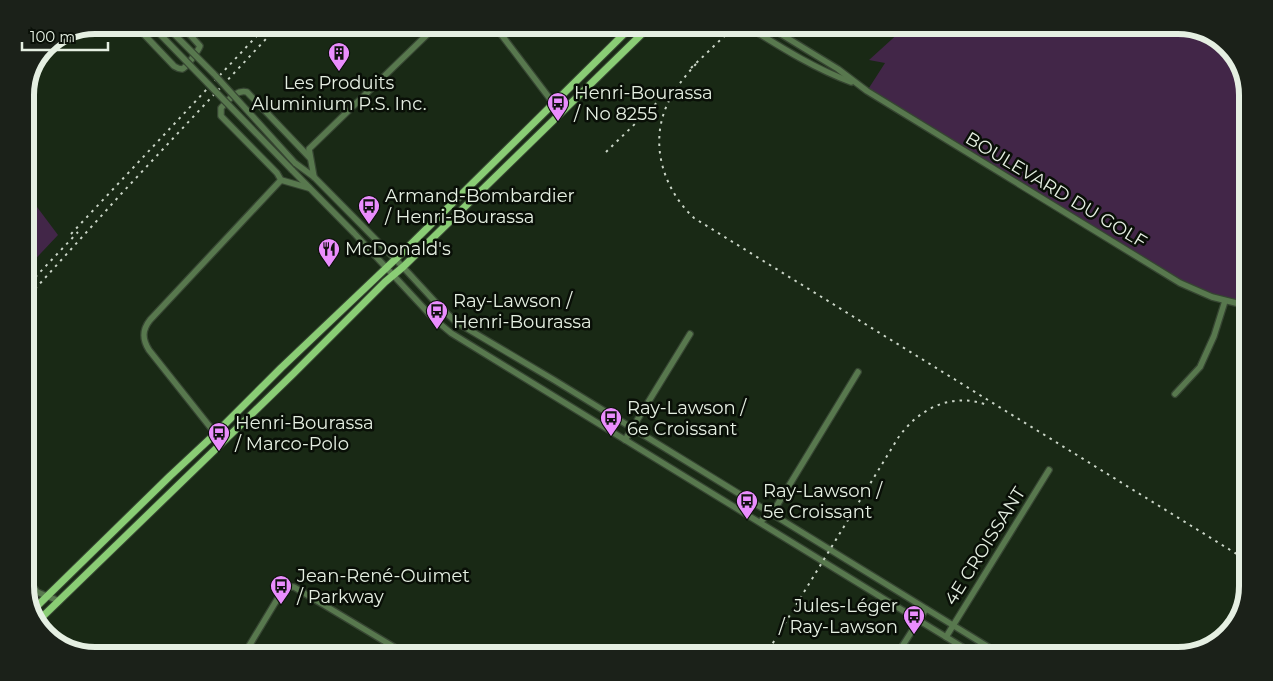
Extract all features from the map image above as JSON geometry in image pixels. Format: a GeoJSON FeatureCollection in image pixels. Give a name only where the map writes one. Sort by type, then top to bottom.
{"type":"FeatureCollection","features":[{"type":"Feature","properties":{"kind":"main road"},"geometry":{"type":"LineString","coordinates":[[37,606],[624,34]]}},
{"type":"Feature","properties":{"kind":"main road"},"geometry":{"type":"LineString","coordinates":[[42,617],[642,34]]}},
{"type":"Feature","properties":{"kind":"street"},"geometry":{"type":"LineString","coordinates":[[143,34],[179,69],[184,68],[200,46],[189,34]]}},
{"type":"Feature","properties":{"kind":"street"},"geometry":{"type":"LineString","coordinates":[[159,34],[293,167],[314,177],[456,322],[988,647]]}},
{"type":"Feature","properties":{"kind":"street"},"geometry":{"type":"LineString","coordinates":[[174,34],[214,74],[309,188],[433,318],[451,333],[963,647]]}},
{"type":"Feature","properties":{"kind":"street"},"geometry":{"type":"LineString","coordinates":[[314,177],[310,149],[428,34]]}},
{"type":"Feature","properties":{"kind":"street"},"geometry":{"type":"LineString","coordinates":[[501,34],[552,104],[560,112]]}},
{"type":"Feature","properties":{"kind":"street","name":"BOULEVARD DU GOLF"},"geometry":{"type":"LineString","coordinates":[[760,34],[796,56],[855,84],[1180,283],[1225,301],[1239,304]]}},
{"type":"Feature","properties":{"kind":"street","name":"BOULEVARD DU GOLF"},"geometry":{"type":"LineString","coordinates":[[781,34],[838,69],[855,84]]}},
{"type":"Feature","properties":{"kind":"street"},"geometry":{"type":"LineString","coordinates":[[309,188],[281,180],[277,173],[221,116],[221,108],[238,92],[247,92],[310,158]]}},
{"type":"Feature","properties":{"kind":"street"},"geometry":{"type":"LineString","coordinates":[[222,442],[149,350],[143,338],[143,332],[150,320],[281,180]]}},
{"type":"Feature","properties":{"kind":"street"},"geometry":{"type":"LineString","coordinates":[[1175,394],[1200,367],[1214,336],[1225,301]]}},
{"type":"Feature","properties":{"kind":"street"},"geometry":{"type":"LineString","coordinates":[[625,440],[690,334]]}},
{"type":"Feature","properties":{"kind":"street"},"geometry":{"type":"LineString","coordinates":[[760,522],[776,507],[858,372]]}},
{"type":"Feature","properties":{"kind":"street"},"geometry":{"type":"LineString","coordinates":[[605,428],[612,416]]}},
{"type":"Feature","properties":{"kind":"street","name":"4E CROISSANT"},"geometry":{"type":"LineString","coordinates":[[946,637],[1049,470]]}},
{"type":"Feature","properties":{"kind":"street"},"geometry":{"type":"LineString","coordinates":[[34,587],[38,592],[58,601]]}},
{"type":"Feature","properties":{"kind":"street"},"geometry":{"type":"LineString","coordinates":[[248,647],[281,593],[289,587],[294,587],[394,647]]}},
{"type":"Feature","properties":{"kind":"street"},"geometry":{"type":"LineString","coordinates":[[902,647],[926,608]]}},
{"type":"Feature","properties":{"kind":"shaded area"},"geometry":{"type":"Polygon","coordinates":[[[898,34],[1186,34],[1212,44],[1229,61],[1236,75],[1239,91],[1239,303],[1193,289],[867,91],[885,63],[869,60],[898,34]]]}},
{"type":"Feature","properties":{"kind":"shaded area"},"geometry":{"type":"Polygon","coordinates":[[[34,203],[58,235],[34,260],[34,203]]]}},
{"type":"Feature","properties":{"kind":"railway"},"geometry":{"type":"LineString","coordinates":[[71,234],[259,34]]}},
{"type":"Feature","properties":{"kind":"railway"},"geometry":{"type":"LineString","coordinates":[[34,290],[271,34]]}},
{"type":"Feature","properties":{"kind":"railway"},"geometry":{"type":"LineString","coordinates":[[691,68],[727,34]]}},
{"type":"Feature","properties":{"kind":"railway"},"geometry":{"type":"LineString","coordinates":[[696,64],[670,99],[662,120],[659,136],[662,166],[675,194],[683,207],[694,218],[1239,555]]}},
{"type":"Feature","properties":{"kind":"railway"},"geometry":{"type":"LineString","coordinates":[[606,152],[672,88]]}},
{"type":"Feature","properties":{"kind":"railway"},"geometry":{"type":"LineString","coordinates":[[34,278],[78,232]]}},
{"type":"Feature","properties":{"kind":"railway"},"geometry":{"type":"LineString","coordinates":[[770,647],[906,427],[916,418],[937,405],[961,400],[987,405]]}},
{"type":"Feature","properties":{"kind":"place","name":"Les Produits Aluminium P.S. Inc."},"geometry":{"type":"Point","coordinates":[339,72]}},
{"type":"Feature","properties":{"kind":"place","name":"Henri-Bourassa / No 8255"},"geometry":{"type":"Point","coordinates":[558,122]}},
{"type":"Feature","properties":{"kind":"place","name":"Armand-Bombardier / Henri-Bourassa"},"geometry":{"type":"Point","coordinates":[369,225]}},
{"type":"Feature","properties":{"kind":"place","name":"McDonald's"},"geometry":{"type":"Point","coordinates":[329,268]}},
{"type":"Feature","properties":{"kind":"place","name":"Ray-Lawson / Henri-Bourassa"},"geometry":{"type":"Point","coordinates":[437,330]}},
{"type":"Feature","properties":{"kind":"place","name":"Ray-Lawson / 6e Croissant"},"geometry":{"type":"Point","coordinates":[611,437]}},
{"type":"Feature","properties":{"kind":"place","name":"Henri-Bourassa / Marco-Polo"},"geometry":{"type":"Point","coordinates":[219,452]}},
{"type":"Feature","properties":{"kind":"place","name":"Ray-Lawson / 5e Croissant"},"geometry":{"type":"Point","coordinates":[747,520]}},
{"type":"Feature","properties":{"kind":"place","name":"Jean-René-Ouimet / Parkway"},"geometry":{"type":"Point","coordinates":[281,605]}},
{"type":"Feature","properties":{"kind":"place","name":"Jules-Léger / Ray-Lawson"},"geometry":{"type":"Point","coordinates":[914,635]}}]}
